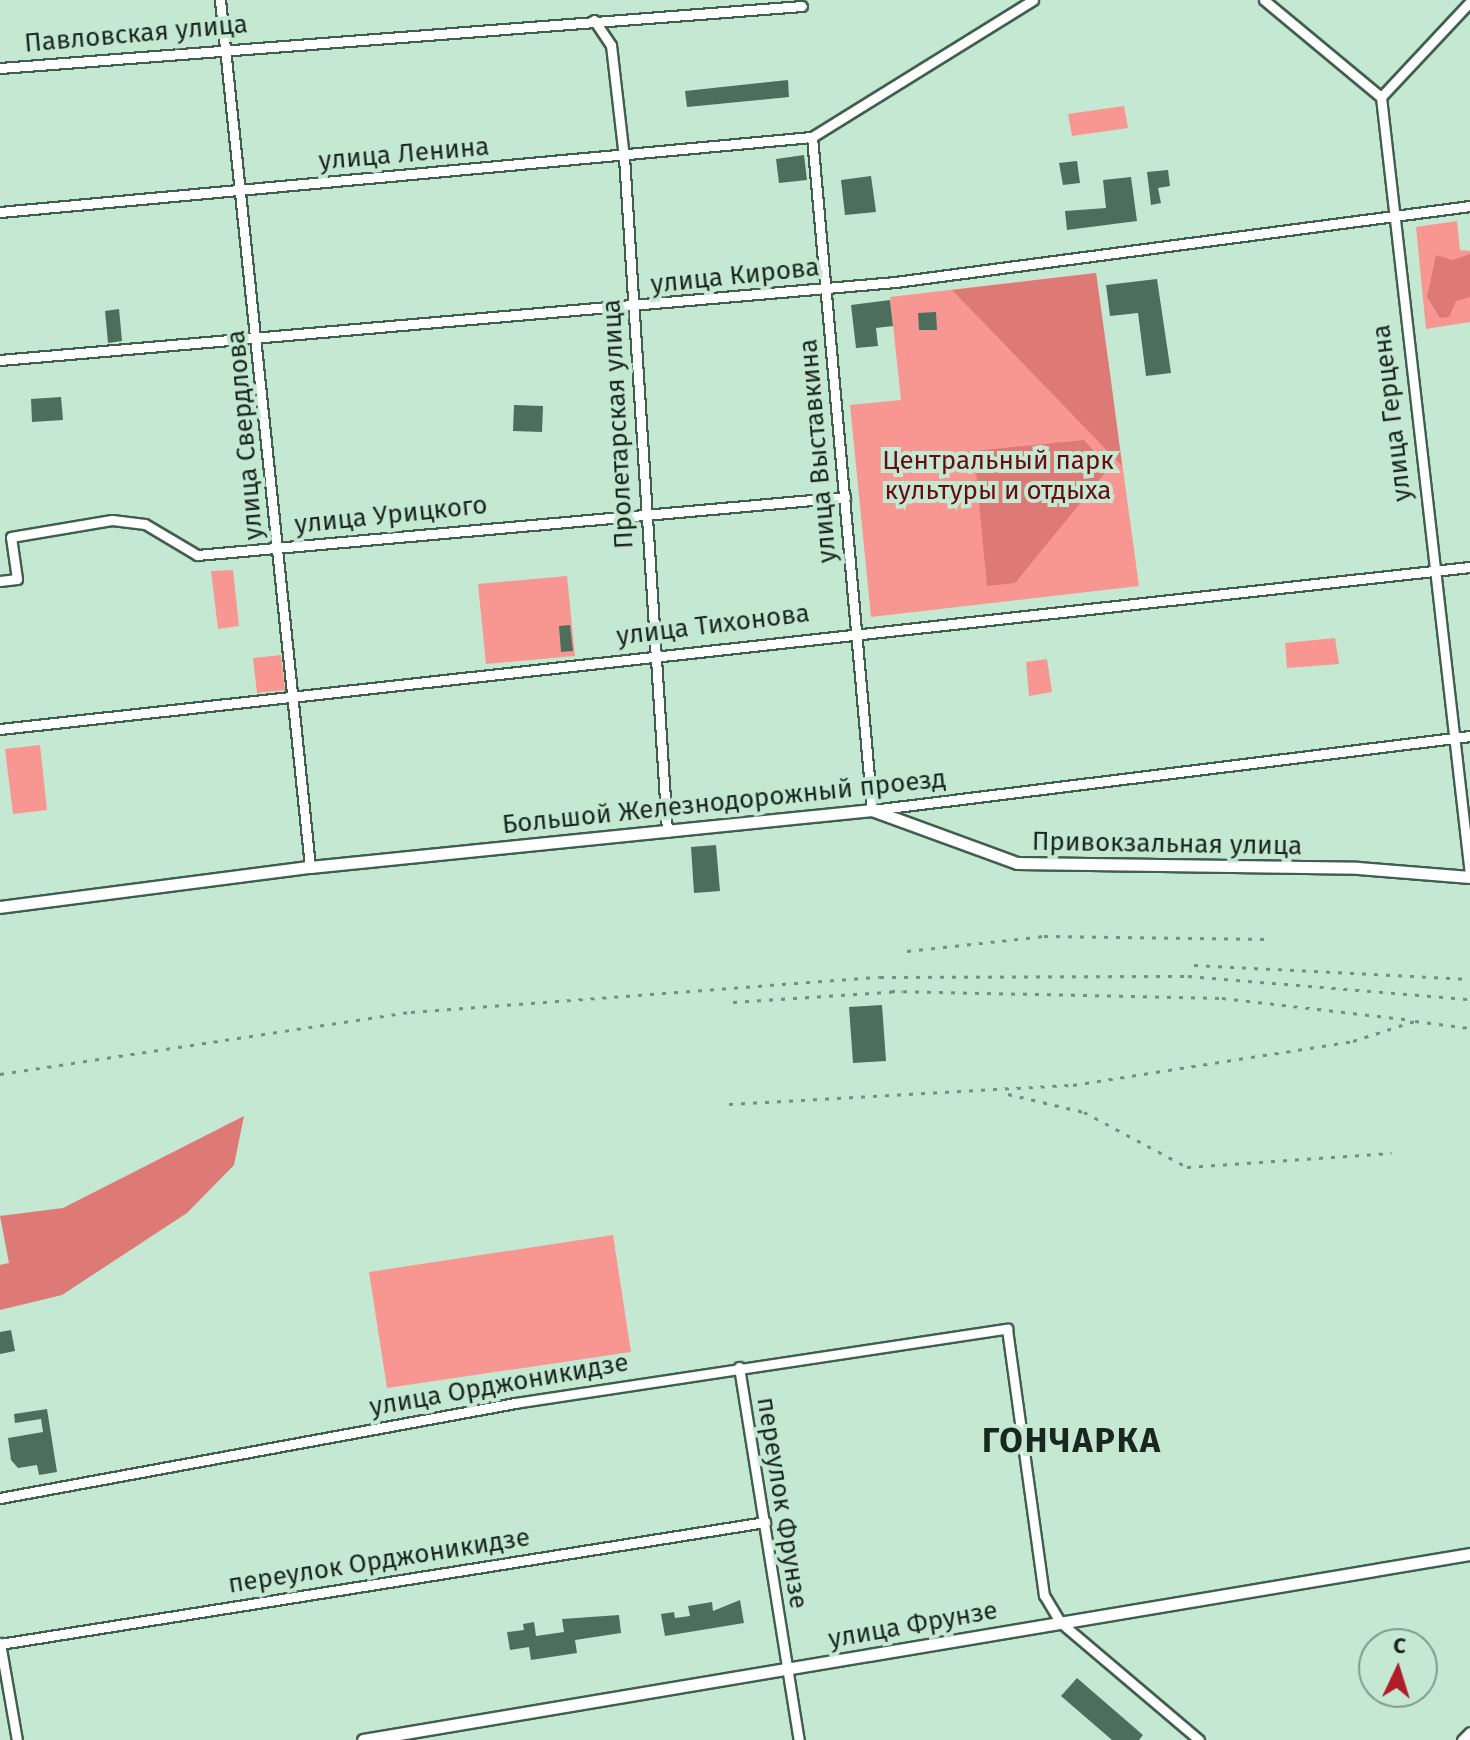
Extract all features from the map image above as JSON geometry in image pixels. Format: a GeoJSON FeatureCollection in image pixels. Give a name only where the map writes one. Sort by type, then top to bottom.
{"type":"FeatureCollection","features":[{"type":"Feature","properties":{"kind":"main road","name":"Большой Железнодорожный проезд"},"geometry":{"type":"LineString","coordinates":[[0,907],[310,867],[872,810]]}},
{"type":"Feature","properties":{"kind":"main road","name":"Привокзальная улица"},"geometry":{"type":"LineString","coordinates":[[872,810],[1017,863],[1358,868],[1470,876]]}},
{"type":"Feature","properties":{"kind":"main road","name":"улица Фрунзе"},"geometry":{"type":"LineString","coordinates":[[363,1740],[1470,1554]]}},
{"type":"Feature","properties":{"kind":"street","name":"улица Свердлова"},"geometry":{"type":"LineString","coordinates":[[220,0],[244,190],[310,867]]}},
{"type":"Feature","properties":{"kind":"street"},"geometry":{"type":"LineString","coordinates":[[812,137],[1033,0]]}},
{"type":"Feature","properties":{"kind":"street"},"geometry":{"type":"LineString","coordinates":[[1264,0],[1381,97],[1470,2]]}},
{"type":"Feature","properties":{"kind":"street","name":"Павловская улица"},"geometry":{"type":"LineString","coordinates":[[0,68],[226,47],[802,6]]}},
{"type":"Feature","properties":{"kind":"street","name":"Пролетарская улица"},"geometry":{"type":"LineString","coordinates":[[594,20],[611,45],[624,157],[651,654],[667,832]]}},
{"type":"Feature","properties":{"kind":"street","name":"улица Герцена"},"geometry":{"type":"LineString","coordinates":[[1381,97],[1391,215],[1470,876]]}},
{"type":"Feature","properties":{"kind":"street","name":"улица Ленина"},"geometry":{"type":"LineString","coordinates":[[0,212],[624,157],[812,137]]}},
{"type":"Feature","properties":{"kind":"street","name":"улица Выставкина"},"geometry":{"type":"LineString","coordinates":[[812,137],[872,810]]}},
{"type":"Feature","properties":{"kind":"street","name":"улица Кирова"},"geometry":{"type":"LineString","coordinates":[[0,360],[826,290],[1470,206]]}},
{"type":"Feature","properties":{"kind":"street","name":"улица Урицкого"},"geometry":{"type":"LineString","coordinates":[[0,581],[17,579],[11,537],[112,520],[145,524],[197,555],[644,511],[672,516],[845,497]]}},
{"type":"Feature","properties":{"kind":"street","name":"улица Тихонова"},"geometry":{"type":"LineString","coordinates":[[0,729],[856,631],[1470,567]]}},
{"type":"Feature","properties":{"kind":"street","name":"Большой Железнодорожный проезд"},"geometry":{"type":"LineString","coordinates":[[872,810],[1470,736]]}},
{"type":"Feature","properties":{"kind":"street","name":"улица Орджоникидзе"},"geometry":{"type":"LineString","coordinates":[[0,1498],[174,1462],[739,1367],[1007,1329],[1044,1595],[1060,1622]]}},
{"type":"Feature","properties":{"kind":"street","name":"переулок Фрунзе"},"geometry":{"type":"LineString","coordinates":[[739,1367],[785,1669],[799,1740]]}},
{"type":"Feature","properties":{"kind":"street","name":"переулок Орджоникидзе"},"geometry":{"type":"LineString","coordinates":[[0,1643],[765,1522]]}},
{"type":"Feature","properties":{"kind":"street"},"geometry":{"type":"LineString","coordinates":[[1060,1622],[1199,1740]]}},
{"type":"Feature","properties":{"kind":"street"},"geometry":{"type":"LineString","coordinates":[[0,1643],[17,1740]]}},
{"type":"Feature","properties":{"kind":"street"},"geometry":{"type":"LineString","coordinates":[[1462,1740],[1470,1732]]}},
{"type":"Feature","properties":{"kind":"green space"},"geometry":{"type":"Polygon","coordinates":[[[1124,106],[1128,128],[1072,136],[1068,114],[1124,106]]]}},
{"type":"Feature","properties":{"kind":"green space"},"geometry":{"type":"Polygon","coordinates":[[[1457,221],[1460,250],[1470,251],[1470,322],[1426,329],[1416,227],[1457,221]]]}},
{"type":"Feature","properties":{"kind":"green space"},"geometry":{"type":"Polygon","coordinates":[[[1470,254],[1470,297],[1456,301],[1449,317],[1440,318],[1427,297],[1436,255],[1453,260],[1470,254]]]}},
{"type":"Feature","properties":{"kind":"green space","name":"Центральный парк культуры и отдыха"},"geometry":{"type":"Polygon","coordinates":[[[1096,273],[1139,586],[871,617],[850,405],[901,400],[890,297],[1096,273]]]}},
{"type":"Feature","properties":{"kind":"green space"},"geometry":{"type":"Polygon","coordinates":[[[1096,273],[1111,381],[1122,466],[952,290],[1096,273]]]}},
{"type":"Feature","properties":{"kind":"green space"},"geometry":{"type":"Polygon","coordinates":[[[1084,440],[1109,468],[1015,583],[987,586],[974,451],[1084,440]]]}},
{"type":"Feature","properties":{"kind":"green space"},"geometry":{"type":"Polygon","coordinates":[[[233,570],[239,626],[218,629],[211,571],[233,570]]]}},
{"type":"Feature","properties":{"kind":"green space"},"geometry":{"type":"Polygon","coordinates":[[[567,576],[575,656],[486,664],[478,584],[567,576]]]}},
{"type":"Feature","properties":{"kind":"green space"},"geometry":{"type":"Polygon","coordinates":[[[1335,638],[1339,664],[1287,668],[1285,643],[1335,638]]]}},
{"type":"Feature","properties":{"kind":"green space"},"geometry":{"type":"Polygon","coordinates":[[[281,655],[285,690],[257,693],[253,658],[281,655]]]}},
{"type":"Feature","properties":{"kind":"green space"},"geometry":{"type":"Polygon","coordinates":[[[1047,659],[1052,692],[1029,696],[1026,662],[1047,659]]]}},
{"type":"Feature","properties":{"kind":"green space"},"geometry":{"type":"Polygon","coordinates":[[[40,745],[47,810],[13,814],[5,749],[40,745]]]}},
{"type":"Feature","properties":{"kind":"green space"},"geometry":{"type":"Polygon","coordinates":[[[244,1116],[234,1165],[187,1213],[62,1295],[0,1310],[0,1265],[9,1263],[0,1216],[63,1208],[244,1116]]]}},
{"type":"Feature","properties":{"kind":"green space"},"geometry":{"type":"Polygon","coordinates":[[[613,1235],[631,1352],[387,1388],[369,1272],[613,1235]]]}},
{"type":"Feature","properties":{"kind":"building"},"geometry":{"type":"Polygon","coordinates":[[[788,80],[789,97],[687,107],[685,91],[788,80]]]}},
{"type":"Feature","properties":{"kind":"building"},"geometry":{"type":"Polygon","coordinates":[[[804,155],[807,180],[779,183],[776,159],[804,155]]]}},
{"type":"Feature","properties":{"kind":"building"},"geometry":{"type":"Polygon","coordinates":[[[1077,161],[1080,183],[1063,185],[1059,163],[1077,161]]]}},
{"type":"Feature","properties":{"kind":"building"},"geometry":{"type":"Polygon","coordinates":[[[1168,170],[1170,186],[1158,188],[1161,203],[1151,205],[1147,172],[1168,170]]]}},
{"type":"Feature","properties":{"kind":"building"},"geometry":{"type":"Polygon","coordinates":[[[871,176],[876,212],[845,215],[841,180],[871,176]]]}},
{"type":"Feature","properties":{"kind":"building"},"geometry":{"type":"Polygon","coordinates":[[[1131,177],[1137,221],[1067,230],[1065,211],[1106,208],[1103,180],[1131,177]]]}},
{"type":"Feature","properties":{"kind":"building"},"geometry":{"type":"Polygon","coordinates":[[[1157,279],[1171,373],[1146,376],[1138,313],[1110,316],[1106,285],[1157,279]]]}},
{"type":"Feature","properties":{"kind":"building"},"geometry":{"type":"Polygon","coordinates":[[[890,300],[893,326],[876,328],[878,346],[856,348],[851,305],[890,300]]]}},
{"type":"Feature","properties":{"kind":"building"},"geometry":{"type":"Polygon","coordinates":[[[119,309],[122,341],[108,343],[105,311],[119,309]]]}},
{"type":"Feature","properties":{"kind":"building"},"geometry":{"type":"Polygon","coordinates":[[[936,312],[937,330],[919,330],[918,313],[936,312]]]}},
{"type":"Feature","properties":{"kind":"building"},"geometry":{"type":"Polygon","coordinates":[[[61,397],[63,420],[32,422],[31,399],[61,397]]]}},
{"type":"Feature","properties":{"kind":"building"},"geometry":{"type":"Polygon","coordinates":[[[514,405],[543,406],[542,432],[513,431],[514,405]]]}},
{"type":"Feature","properties":{"kind":"building"},"geometry":{"type":"Polygon","coordinates":[[[570,625],[573,651],[561,652],[559,626],[570,625]]]}},
{"type":"Feature","properties":{"kind":"building"},"geometry":{"type":"Polygon","coordinates":[[[716,845],[720,891],[694,893],[691,847],[716,845]]]}},
{"type":"Feature","properties":{"kind":"building"},"geometry":{"type":"Polygon","coordinates":[[[882,1005],[886,1061],[853,1063],[849,1007],[882,1005]]]}},
{"type":"Feature","properties":{"kind":"building"},"geometry":{"type":"Polygon","coordinates":[[[11,1330],[15,1351],[0,1354],[0,1332],[11,1330]]]}},
{"type":"Feature","properties":{"kind":"building"},"geometry":{"type":"Polygon","coordinates":[[[47,1409],[57,1472],[39,1475],[37,1465],[18,1468],[11,1460],[8,1438],[43,1432],[41,1419],[15,1423],[14,1414],[47,1409]]]}},
{"type":"Feature","properties":{"kind":"building"},"geometry":{"type":"Polygon","coordinates":[[[740,1600],[744,1623],[665,1636],[661,1614],[674,1612],[675,1618],[690,1616],[688,1606],[712,1602],[713,1611],[740,1600]]]}},
{"type":"Feature","properties":{"kind":"building"},"geometry":{"type":"Polygon","coordinates":[[[619,1615],[621,1633],[575,1640],[577,1653],[531,1660],[529,1647],[510,1650],[507,1632],[524,1630],[523,1624],[534,1622],[536,1636],[564,1632],[562,1619],[619,1615]]]}},
{"type":"Feature","properties":{"kind":"building"},"geometry":{"type":"Polygon","coordinates":[[[1077,1678],[1143,1735],[1139,1740],[1112,1740],[1061,1696],[1077,1678]]]}},
{"type":"Feature","properties":{"kind":"railway"},"geometry":{"type":"LineString","coordinates":[[907,951],[1044,936],[1267,939]]}},
{"type":"Feature","properties":{"kind":"railway"},"geometry":{"type":"LineString","coordinates":[[1194,965],[1470,979]]}},
{"type":"Feature","properties":{"kind":"railway"},"geometry":{"type":"LineString","coordinates":[[0,1074],[411,1012],[880,977],[1188,976],[1470,999]]}},
{"type":"Feature","properties":{"kind":"railway"},"geometry":{"type":"LineString","coordinates":[[891,991],[1222,998],[1411,1020]]}},
{"type":"Feature","properties":{"kind":"railway"},"geometry":{"type":"LineString","coordinates":[[733,1002],[902,991]]}},
{"type":"Feature","properties":{"kind":"railway"},"geometry":{"type":"LineString","coordinates":[[729,1104],[1073,1085],[1353,1041],[1415,1021],[1470,1028]]}},
{"type":"Feature","properties":{"kind":"railway"},"geometry":{"type":"LineString","coordinates":[[1008,1094],[1084,1112],[1187,1167],[1392,1153]]}},
{"type":"Feature","properties":{"kind":"district","name":"ГОНЧАРКА"},"geometry":{"type":"Point","coordinates":[1072,1441]}}]}
